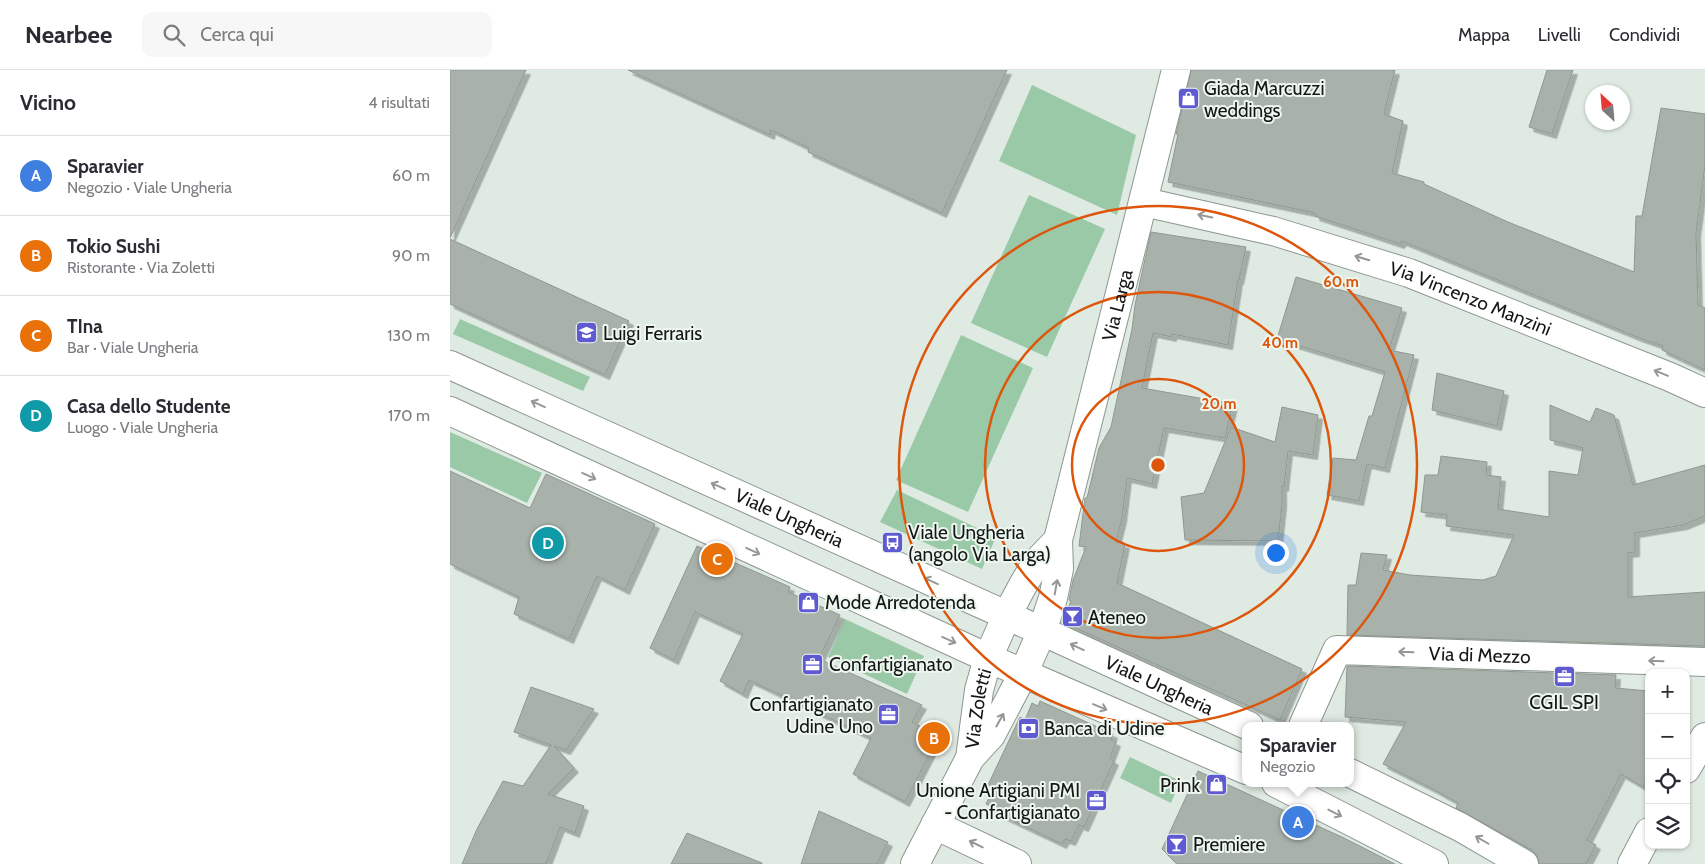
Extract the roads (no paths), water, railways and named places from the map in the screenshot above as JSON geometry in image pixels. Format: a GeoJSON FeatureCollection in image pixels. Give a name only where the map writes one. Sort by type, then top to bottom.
{"type":"FeatureCollection","features":[{"type":"Feature","properties":{"kind":"street","name":"Via Larga"},"geometry":{"type":"LineString","coordinates":[[1042,631],[1054,598],[1059,569],[1058,540],[1176,70]]}},
{"type":"Feature","properties":{"kind":"street","name":"Via Vincenzo Manzini"},"geometry":{"type":"LineString","coordinates":[[1144,202],[1273,231],[1409,273],[1705,393]]}},
{"type":"Feature","properties":{"kind":"street","name":"Viale Ungheria"},"geometry":{"type":"LineString","coordinates":[[450,365],[1242,723]]}},
{"type":"Feature","properties":{"kind":"street"},"geometry":{"type":"LineString","coordinates":[[450,411],[1023,674],[1242,768]]}},
{"type":"Feature","properties":{"kind":"street"},"geometry":{"type":"LineString","coordinates":[[556,460],[573,420]]}},
{"type":"Feature","properties":{"kind":"street","name":"Via Larga"},"geometry":{"type":"LineString","coordinates":[[1007,615],[1037,562],[1058,540]]}},
{"type":"Feature","properties":{"kind":"street"},"geometry":{"type":"LineString","coordinates":[[988,658],[1007,615]]}},
{"type":"Feature","properties":{"kind":"street"},"geometry":{"type":"LineString","coordinates":[[1023,674],[1042,631]]}},
{"type":"Feature","properties":{"kind":"street","name":"Via di Mezzo"},"geometry":{"type":"LineString","coordinates":[[1305,722],[1337,650],[1705,662]]}},
{"type":"Feature","properties":{"kind":"street","name":"Via Zoletti"},"geometry":{"type":"LineString","coordinates":[[970,758],[979,690],[988,658]]}},
{"type":"Feature","properties":{"kind":"street","name":"Via Zoletti"},"geometry":{"type":"LineString","coordinates":[[915,864],[970,758],[991,735],[1023,674]]}},
{"type":"Feature","properties":{"kind":"street"},"geometry":{"type":"LineString","coordinates":[[1690,762],[1705,737]]}},
{"type":"Feature","properties":{"kind":"street"},"geometry":{"type":"LineString","coordinates":[[1354,775],[1460,827],[1524,864]]}},
{"type":"Feature","properties":{"kind":"street"},"geometry":{"type":"LineString","coordinates":[[1284,787],[1434,864]]}},
{"type":"Feature","properties":{"kind":"street"},"geometry":{"type":"LineString","coordinates":[[935,825],[1017,864]]}},
{"type":"Feature","properties":{"kind":"street"},"geometry":{"type":"LineString","coordinates":[[1632,864],[1645,840]]}},
{"type":"Feature","properties":{"kind":"place","name":"Giada Marcuzzi weddings"},"geometry":{"type":"Point","coordinates":[1188,99]}},
{"type":"Feature","properties":{"kind":"place","name":"Luigi Ferraris"},"geometry":{"type":"Point","coordinates":[587,333]}},
{"type":"Feature","properties":{"kind":"place","name":"Casa dello Studente"},"geometry":{"type":"Point","coordinates":[548,543]}},
{"type":"Feature","properties":{"kind":"place","name":"Viale Ungheria (angolo Via Larga)"},"geometry":{"type":"Point","coordinates":[892,543]}},
{"type":"Feature","properties":{"kind":"place","name":"TIna"},"geometry":{"type":"Point","coordinates":[717,559]}},
{"type":"Feature","properties":{"kind":"place","name":"Mode Arredotenda"},"geometry":{"type":"Point","coordinates":[809,602]}},
{"type":"Feature","properties":{"kind":"place","name":"Ateneo"},"geometry":{"type":"Point","coordinates":[1072,617]}},
{"type":"Feature","properties":{"kind":"place","name":"Confartigianato"},"geometry":{"type":"Point","coordinates":[813,664]}},
{"type":"Feature","properties":{"kind":"place","name":"CGIL SPI"},"geometry":{"type":"Point","coordinates":[1564,676]}},
{"type":"Feature","properties":{"kind":"place","name":"Confartigianato Udine Uno"},"geometry":{"type":"Point","coordinates":[889,715]}},
{"type":"Feature","properties":{"kind":"place","name":"Banca di Udine"},"geometry":{"type":"Point","coordinates":[1028,728]}},
{"type":"Feature","properties":{"kind":"place","name":"Tokio Sushi"},"geometry":{"type":"Point","coordinates":[934,738]}},
{"type":"Feature","properties":{"kind":"place","name":"Prink"},"geometry":{"type":"Point","coordinates":[1216,785]}},
{"type":"Feature","properties":{"kind":"place","name":"Unione Artigiani PMI - Confartigianato"},"geometry":{"type":"Point","coordinates":[1096,801]}},
{"type":"Feature","properties":{"kind":"place","name":"Sparavier"},"geometry":{"type":"Point","coordinates":[1298,822]}},
{"type":"Feature","properties":{"kind":"place","name":"Premiere"},"geometry":{"type":"Point","coordinates":[1177,844]}}]}
